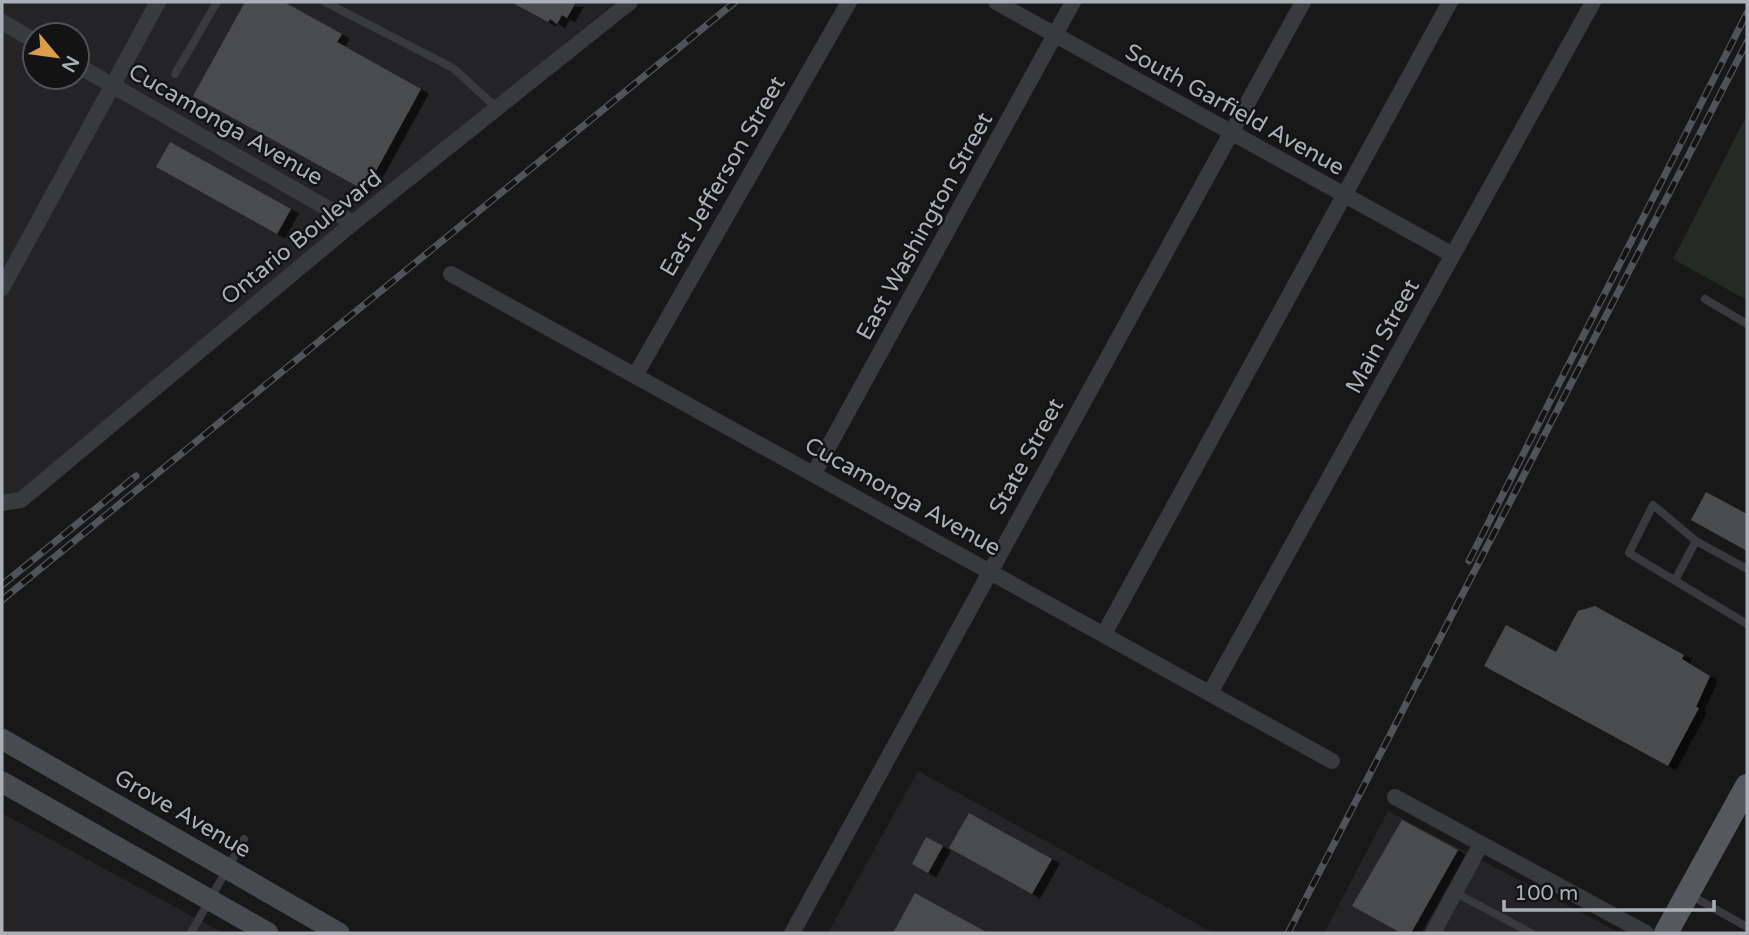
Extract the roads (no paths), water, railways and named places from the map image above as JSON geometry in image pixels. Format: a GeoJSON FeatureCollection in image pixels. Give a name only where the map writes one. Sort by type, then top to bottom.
{"type":"FeatureCollection","features":[{"type":"Feature","properties":{"kind":"main road","name":"Grove Avenue"},"geometry":{"type":"LineString","coordinates":[[2,739],[339,933]]}},
{"type":"Feature","properties":{"kind":"main road"},"geometry":{"type":"LineString","coordinates":[[2,782],[268,933]]}},
{"type":"Feature","properties":{"kind":"main road"},"geometry":{"type":"LineString","coordinates":[[1667,933],[1736,816],[1747,786]]}},
{"type":"Feature","properties":{"kind":"street"},"geometry":{"type":"LineString","coordinates":[[2,288],[158,2]]}},
{"type":"Feature","properties":{"kind":"street","name":"Ontario Boulevard"},"geometry":{"type":"LineString","coordinates":[[2,503],[21,500],[353,223],[630,2]]}},
{"type":"Feature","properties":{"kind":"street","name":"East Jefferson Street"},"geometry":{"type":"LineString","coordinates":[[636,374],[849,2]]}},
{"type":"Feature","properties":{"kind":"street","name":"South Garfield Avenue"},"geometry":{"type":"LineString","coordinates":[[996,2],[1453,255]]}},
{"type":"Feature","properties":{"kind":"street","name":"East Washington Street"},"geometry":{"type":"LineString","coordinates":[[814,473],[1073,2]]}},
{"type":"Feature","properties":{"kind":"street","name":"State Street"},"geometry":{"type":"LineString","coordinates":[[792,933],[1303,2]]}},
{"type":"Feature","properties":{"kind":"street"},"geometry":{"type":"LineString","coordinates":[[1104,634],[1450,2]]}},
{"type":"Feature","properties":{"kind":"street","name":"Main Street"},"geometry":{"type":"LineString","coordinates":[[1210,693],[1593,2]]}},
{"type":"Feature","properties":{"kind":"street"},"geometry":{"type":"LineString","coordinates":[[2,22],[21,33]]}},
{"type":"Feature","properties":{"kind":"street","name":"Cucamonga Avenue"},"geometry":{"type":"LineString","coordinates":[[91,73],[353,223]]}},
{"type":"Feature","properties":{"kind":"street","name":"Cucamonga Avenue"},"geometry":{"type":"LineString","coordinates":[[451,274],[1332,761]]}},
{"type":"Feature","properties":{"kind":"street"},"geometry":{"type":"LineString","coordinates":[[1395,797],[1646,933]]}},
{"type":"Feature","properties":{"kind":"street"},"geometry":{"type":"LineString","coordinates":[[1433,933],[1481,844]]}},
{"type":"Feature","properties":{"kind":"lane"},"geometry":{"type":"LineString","coordinates":[[175,74],[217,2]]}},
{"type":"Feature","properties":{"kind":"lane"},"geometry":{"type":"LineString","coordinates":[[325,2],[453,68],[497,108]]}},
{"type":"Feature","properties":{"kind":"lane"},"geometry":{"type":"LineString","coordinates":[[1705,299],[1747,324]]}},
{"type":"Feature","properties":{"kind":"lane"},"geometry":{"type":"LineString","coordinates":[[1747,569],[1696,541],[1653,505],[1629,553],[1747,624]]}},
{"type":"Feature","properties":{"kind":"lane"},"geometry":{"type":"LineString","coordinates":[[1675,580],[1696,541]]}},
{"type":"Feature","properties":{"kind":"lane"},"geometry":{"type":"LineString","coordinates":[[191,933],[244,839]]}},
{"type":"Feature","properties":{"kind":"lane"},"geometry":{"type":"LineString","coordinates":[[1454,892],[1531,933]]}},
{"type":"Feature","properties":{"kind":"lane"},"geometry":{"type":"LineString","coordinates":[[1688,894],[1747,927]]}},
{"type":"Feature","properties":{"kind":"railway"},"geometry":{"type":"LineString","coordinates":[[2,600],[735,2]]}},
{"type":"Feature","properties":{"kind":"railway"},"geometry":{"type":"LineString","coordinates":[[1469,561],[1747,13]]}},
{"type":"Feature","properties":{"kind":"railway"},"geometry":{"type":"LineString","coordinates":[[1288,933],[1747,42]]}},
{"type":"Feature","properties":{"kind":"railway"},"geometry":{"type":"LineString","coordinates":[[2,585],[136,476]]}}]}
